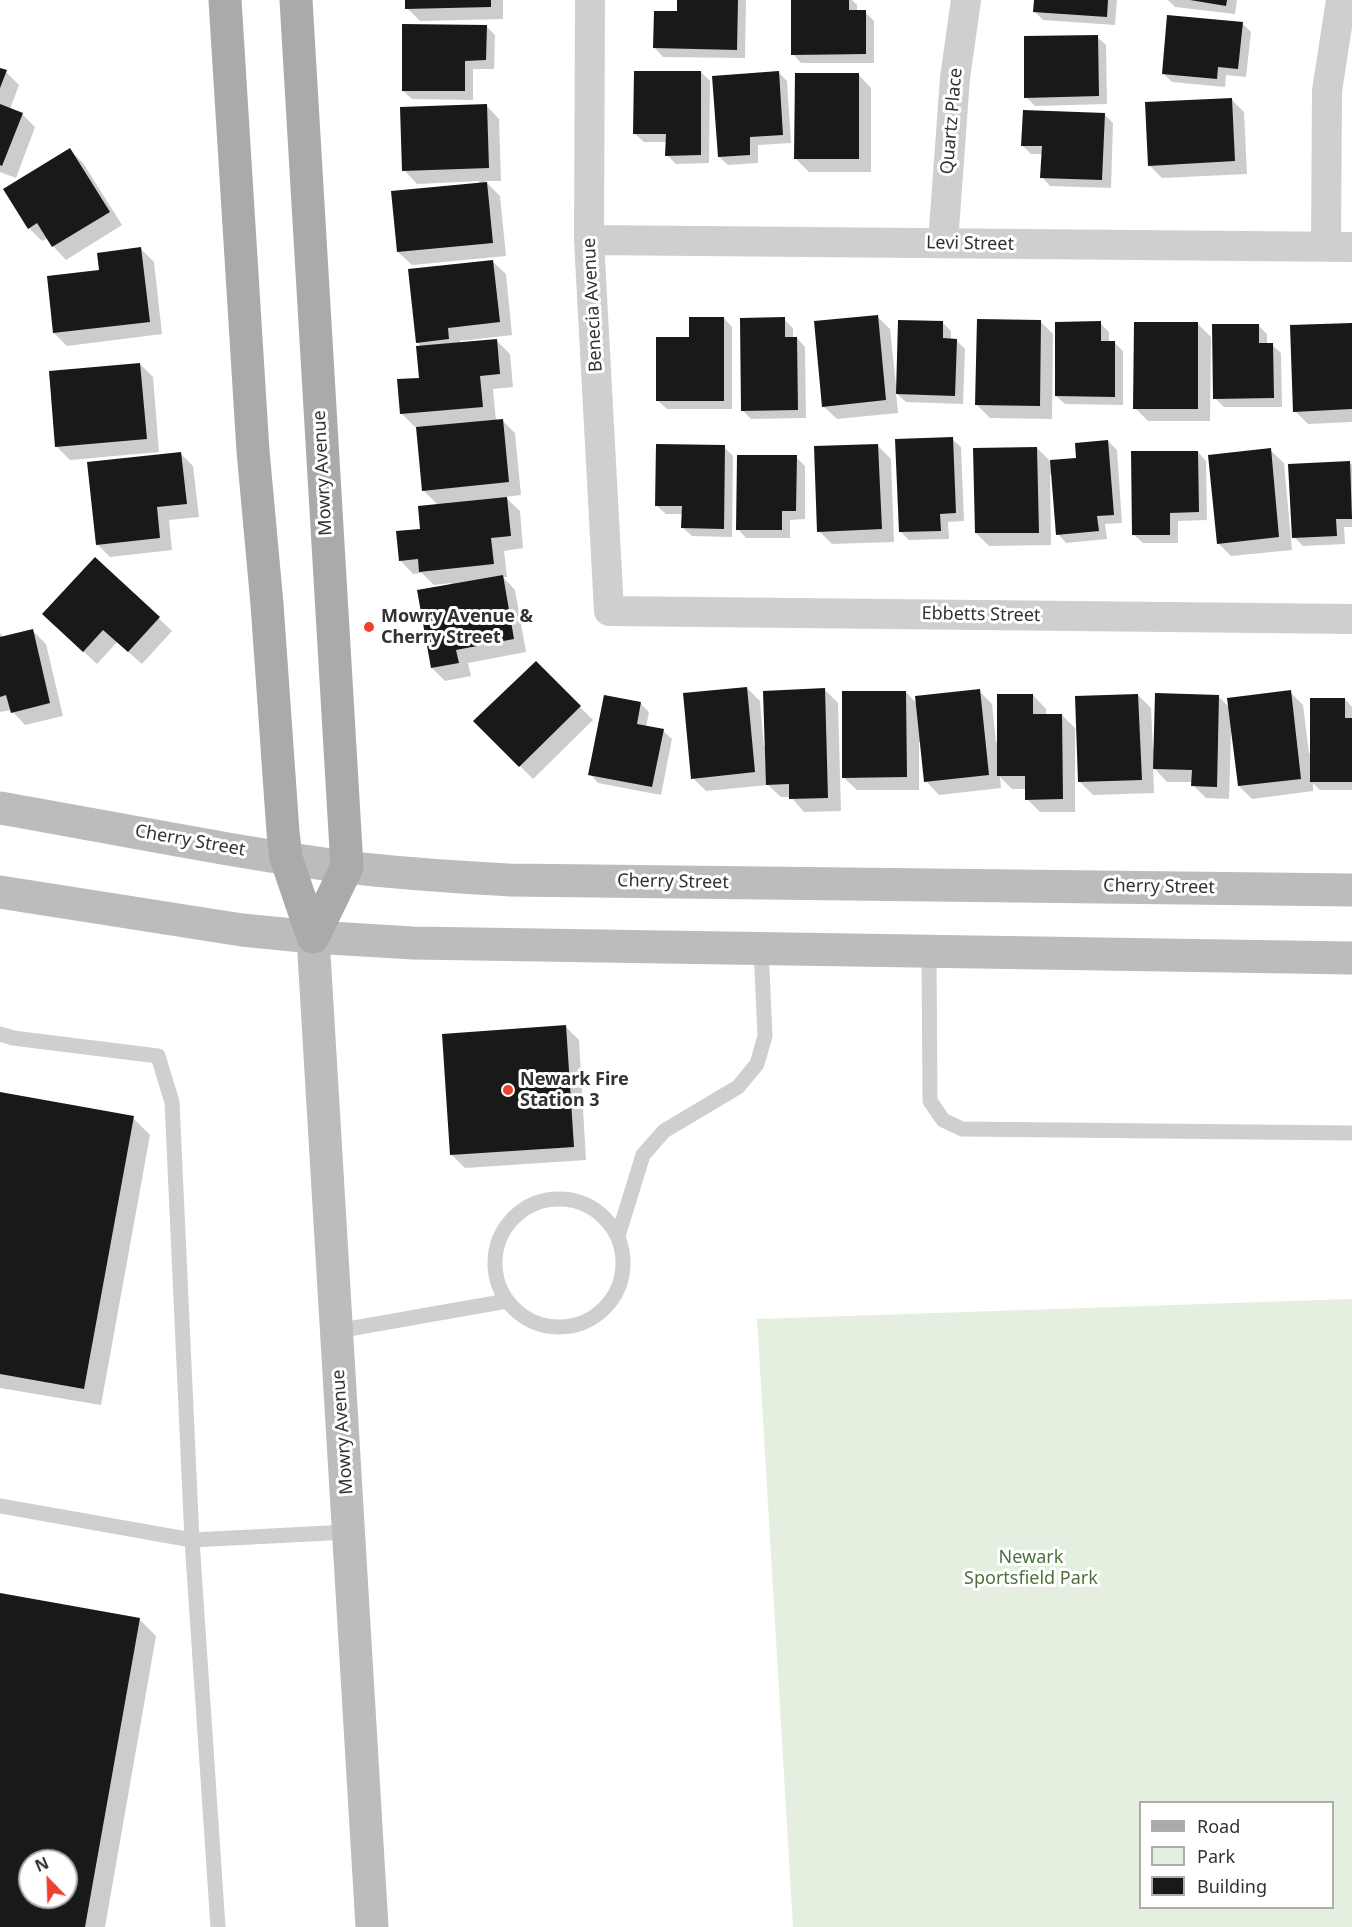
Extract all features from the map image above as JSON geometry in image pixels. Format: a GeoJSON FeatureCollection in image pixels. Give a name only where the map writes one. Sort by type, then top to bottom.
{"type":"FeatureCollection","features":[{"type":"Feature","properties":{"kind":"main road","name":"Mowry Avenue"},"geometry":{"type":"LineString","coordinates":[[225,0],[253,451],[286,858],[313,937],[372,1927]]}},
{"type":"Feature","properties":{"kind":"main road","name":"Mowry Avenue"},"geometry":{"type":"LineString","coordinates":[[296,0],[347,867],[313,937]]}},
{"type":"Feature","properties":{"kind":"main road","name":"Cherry Street"},"geometry":{"type":"LineString","coordinates":[[0,808],[286,858],[427,875],[510,880],[1352,890]]}},
{"type":"Feature","properties":{"kind":"main road"},"geometry":{"type":"LineString","coordinates":[[0,892],[242,930],[313,937],[512,946],[1352,958]]}},
{"type":"Feature","properties":{"kind":"street","name":"Benecia Avenue"},"geometry":{"type":"LineString","coordinates":[[590,0],[589,240],[609,610]]}},
{"type":"Feature","properties":{"kind":"street","name":"Quartz Place"},"geometry":{"type":"LineString","coordinates":[[943,243],[955,78],[966,0]]}},
{"type":"Feature","properties":{"kind":"street"},"geometry":{"type":"LineString","coordinates":[[1339,246],[1327,91],[1341,0]]}},
{"type":"Feature","properties":{"kind":"street","name":"Levi Street"},"geometry":{"type":"LineString","coordinates":[[589,240],[1339,246]]}},
{"type":"Feature","properties":{"kind":"street","name":"Ebbetts Street"},"geometry":{"type":"LineString","coordinates":[[609,610],[1352,620]]}},
{"type":"Feature","properties":{"kind":"lane"},"geometry":{"type":"LineString","coordinates":[[618,1236],[643,1155],[664,1131],[738,1087],[757,1064],[765,1036],[761,949]]}},
{"type":"Feature","properties":{"kind":"lane"},"geometry":{"type":"LineString","coordinates":[[929,952],[930,1101],[943,1120],[962,1129],[1352,1133]]}},
{"type":"Feature","properties":{"kind":"lane"},"geometry":{"type":"LineString","coordinates":[[0,1034],[14,1038],[158,1056],[172,1102],[192,1540],[218,1927]]}},
{"type":"Feature","properties":{"kind":"lane"},"geometry":{"type":"LineString","coordinates":[[546,1200],[568,1200],[588,1206],[605,1218],[618,1236],[623,1256],[622,1277],[614,1297],[600,1312],[582,1323],[562,1327],[540,1324],[522,1315],[507,1300],[498,1282],[495,1261],[497,1250],[511,1222],[527,1208],[546,1200]]}},
{"type":"Feature","properties":{"kind":"lane"},"geometry":{"type":"LineString","coordinates":[[337,1331],[507,1300]]}},
{"type":"Feature","properties":{"kind":"lane"},"geometry":{"type":"LineString","coordinates":[[0,1506],[192,1540],[349,1532]]}},
{"type":"Feature","properties":{"kind":"green space","name":"Newark Sportsfield Park"},"geometry":{"type":"Polygon","coordinates":[[[1352,1299],[1352,1927],[793,1927],[757,1319],[1352,1299]]]}},
{"type":"Feature","properties":{"kind":"building"},"geometry":{"type":"Polygon","coordinates":[[[405,0],[491,0],[491,7],[405,9],[405,0]]]}},
{"type":"Feature","properties":{"kind":"building"},"geometry":{"type":"Polygon","coordinates":[[[677,0],[738,0],[737,50],[653,48],[654,11],[677,11],[677,0]]]}},
{"type":"Feature","properties":{"kind":"building"},"geometry":{"type":"Polygon","coordinates":[[[791,0],[849,0],[849,10],[866,10],[866,54],[791,55],[791,0]]]}},
{"type":"Feature","properties":{"kind":"building"},"geometry":{"type":"Polygon","coordinates":[[[1034,0],[1108,0],[1107,17],[1033,12],[1034,0]]]}},
{"type":"Feature","properties":{"kind":"building"},"geometry":{"type":"Polygon","coordinates":[[[1190,0],[1227,0],[1226,6],[1190,0]]]}},
{"type":"Feature","properties":{"kind":"building"},"geometry":{"type":"Polygon","coordinates":[[[1167,15],[1243,22],[1238,69],[1218,67],[1217,79],[1162,74],[1167,15]]]}},
{"type":"Feature","properties":{"kind":"building"},"geometry":{"type":"Polygon","coordinates":[[[402,24],[487,25],[486,60],[465,61],[465,91],[402,91],[402,24]]]}},
{"type":"Feature","properties":{"kind":"building"},"geometry":{"type":"Polygon","coordinates":[[[1098,35],[1099,96],[1024,98],[1024,36],[1098,35]]]}},
{"type":"Feature","properties":{"kind":"building"},"geometry":{"type":"Polygon","coordinates":[[[0,68],[7,70],[0,88],[0,68]]]}},
{"type":"Feature","properties":{"kind":"building"},"geometry":{"type":"Polygon","coordinates":[[[634,71],[701,71],[701,155],[665,156],[666,134],[633,134],[634,71]]]}},
{"type":"Feature","properties":{"kind":"building"},"geometry":{"type":"Polygon","coordinates":[[[779,71],[783,135],[750,137],[750,155],[718,157],[712,76],[779,71]]]}},
{"type":"Feature","properties":{"kind":"building"},"geometry":{"type":"Polygon","coordinates":[[[795,73],[859,73],[859,159],[794,159],[795,73]]]}},
{"type":"Feature","properties":{"kind":"building"},"geometry":{"type":"Polygon","coordinates":[[[1232,98],[1235,161],[1148,166],[1145,102],[1232,98]]]}},
{"type":"Feature","properties":{"kind":"building"},"geometry":{"type":"Polygon","coordinates":[[[0,104],[23,113],[2,166],[0,165],[0,104]]]}},
{"type":"Feature","properties":{"kind":"building"},"geometry":{"type":"Polygon","coordinates":[[[487,104],[489,168],[402,171],[400,107],[487,104]]]}},
{"type":"Feature","properties":{"kind":"building"},"geometry":{"type":"Polygon","coordinates":[[[1023,110],[1105,113],[1102,180],[1040,178],[1042,146],[1021,146],[1023,110]]]}},
{"type":"Feature","properties":{"kind":"building"},"geometry":{"type":"Polygon","coordinates":[[[70,148],[110,212],[52,247],[37,223],[28,229],[3,189],[70,148]]]}},
{"type":"Feature","properties":{"kind":"building"},"geometry":{"type":"Polygon","coordinates":[[[487,182],[493,243],[397,252],[391,191],[487,182]]]}},
{"type":"Feature","properties":{"kind":"building"},"geometry":{"type":"Polygon","coordinates":[[[141,247],[150,322],[53,333],[47,276],[99,270],[97,253],[141,247]]]}},
{"type":"Feature","properties":{"kind":"building"},"geometry":{"type":"Polygon","coordinates":[[[493,260],[500,322],[448,328],[449,339],[416,343],[408,269],[493,260]]]}},
{"type":"Feature","properties":{"kind":"building"},"geometry":{"type":"Polygon","coordinates":[[[878,315],[886,400],[822,407],[814,321],[878,315]]]}},
{"type":"Feature","properties":{"kind":"building"},"geometry":{"type":"Polygon","coordinates":[[[689,317],[724,317],[724,401],[656,401],[656,337],[689,337],[689,317]]]}},
{"type":"Feature","properties":{"kind":"building"},"geometry":{"type":"Polygon","coordinates":[[[785,317],[785,337],[797,337],[798,410],[741,411],[740,318],[785,317]]]}},
{"type":"Feature","properties":{"kind":"building"},"geometry":{"type":"Polygon","coordinates":[[[977,319],[1041,320],[1040,406],[975,405],[977,319]]]}},
{"type":"Feature","properties":{"kind":"building"},"geometry":{"type":"Polygon","coordinates":[[[898,320],[943,321],[943,338],[957,339],[955,396],[896,394],[898,320]]]}},
{"type":"Feature","properties":{"kind":"building"},"geometry":{"type":"Polygon","coordinates":[[[1101,321],[1101,341],[1115,341],[1115,397],[1055,396],[1055,322],[1101,321]]]}},
{"type":"Feature","properties":{"kind":"building"},"geometry":{"type":"Polygon","coordinates":[[[1134,322],[1198,322],[1198,409],[1133,409],[1134,322]]]}},
{"type":"Feature","properties":{"kind":"building"},"geometry":{"type":"Polygon","coordinates":[[[1352,323],[1352,409],[1293,412],[1290,325],[1352,323]]]}},
{"type":"Feature","properties":{"kind":"building"},"geometry":{"type":"Polygon","coordinates":[[[1212,324],[1259,324],[1259,343],[1273,343],[1274,398],[1213,399],[1212,324]]]}},
{"type":"Feature","properties":{"kind":"building"},"geometry":{"type":"Polygon","coordinates":[[[497,339],[500,374],[480,376],[483,407],[400,414],[397,379],[419,378],[416,346],[497,339]]]}},
{"type":"Feature","properties":{"kind":"building"},"geometry":{"type":"Polygon","coordinates":[[[140,363],[147,439],[55,447],[49,371],[140,363]]]}},
{"type":"Feature","properties":{"kind":"building"},"geometry":{"type":"Polygon","coordinates":[[[503,419],[509,482],[422,491],[416,427],[503,419]]]}},
{"type":"Feature","properties":{"kind":"building"},"geometry":{"type":"Polygon","coordinates":[[[953,437],[956,513],[940,514],[941,531],[899,532],[895,439],[953,437]]]}},
{"type":"Feature","properties":{"kind":"building"},"geometry":{"type":"Polygon","coordinates":[[[1108,440],[1114,515],[1097,516],[1099,531],[1056,535],[1050,460],[1076,458],[1075,443],[1108,440]]]}},
{"type":"Feature","properties":{"kind":"building"},"geometry":{"type":"Polygon","coordinates":[[[656,444],[725,445],[724,529],[681,528],[682,506],[655,506],[656,444]]]}},
{"type":"Feature","properties":{"kind":"building"},"geometry":{"type":"Polygon","coordinates":[[[878,444],[882,529],[817,532],[814,446],[878,444]]]}},
{"type":"Feature","properties":{"kind":"building"},"geometry":{"type":"Polygon","coordinates":[[[1037,447],[1039,533],[975,533],[973,448],[1037,447]]]}},
{"type":"Feature","properties":{"kind":"building"},"geometry":{"type":"Polygon","coordinates":[[[1271,448],[1279,537],[1217,544],[1208,455],[1271,448]]]}},
{"type":"Feature","properties":{"kind":"building"},"geometry":{"type":"Polygon","coordinates":[[[1131,451],[1198,451],[1199,512],[1170,513],[1170,535],[1132,535],[1131,451]]]}},
{"type":"Feature","properties":{"kind":"building"},"geometry":{"type":"Polygon","coordinates":[[[181,452],[187,504],[157,507],[160,538],[96,545],[87,462],[181,452]]]}},
{"type":"Feature","properties":{"kind":"building"},"geometry":{"type":"Polygon","coordinates":[[[737,455],[797,455],[796,511],[782,511],[782,530],[736,530],[737,455]]]}},
{"type":"Feature","properties":{"kind":"building"},"geometry":{"type":"Polygon","coordinates":[[[1350,461],[1352,519],[1336,519],[1337,536],[1292,538],[1288,464],[1350,461]]]}},
{"type":"Feature","properties":{"kind":"building"},"geometry":{"type":"Polygon","coordinates":[[[507,497],[511,536],[491,538],[494,564],[419,572],[418,559],[399,561],[396,531],[420,529],[418,506],[507,497]]]}},
{"type":"Feature","properties":{"kind":"building"},"geometry":{"type":"Polygon","coordinates":[[[95,557],[160,617],[128,652],[103,630],[83,652],[42,614],[95,557]]]}},
{"type":"Feature","properties":{"kind":"building"},"geometry":{"type":"Polygon","coordinates":[[[503,575],[514,639],[456,650],[459,663],[431,668],[417,590],[503,575]]]}},
{"type":"Feature","properties":{"kind":"building"},"geometry":{"type":"Polygon","coordinates":[[[33,629],[50,703],[11,713],[6,695],[0,697],[0,637],[33,629]]]}},
{"type":"Feature","properties":{"kind":"building"},"geometry":{"type":"Polygon","coordinates":[[[536,661],[581,706],[519,767],[473,721],[536,661]]]}},
{"type":"Feature","properties":{"kind":"building"},"geometry":{"type":"Polygon","coordinates":[[[747,687],[755,772],[691,779],[683,693],[747,687]]]}},
{"type":"Feature","properties":{"kind":"building"},"geometry":{"type":"Polygon","coordinates":[[[825,688],[828,798],[789,799],[789,784],[766,785],[763,691],[825,688]]]}},
{"type":"Feature","properties":{"kind":"building"},"geometry":{"type":"Polygon","coordinates":[[[980,689],[989,775],[924,782],[915,696],[980,689]]]}},
{"type":"Feature","properties":{"kind":"building"},"geometry":{"type":"Polygon","coordinates":[[[1291,690],[1301,779],[1238,786],[1227,698],[1291,690]]]}},
{"type":"Feature","properties":{"kind":"building"},"geometry":{"type":"Polygon","coordinates":[[[842,691],[906,691],[907,777],[842,778],[842,691]]]}},
{"type":"Feature","properties":{"kind":"building"},"geometry":{"type":"Polygon","coordinates":[[[1155,693],[1219,695],[1217,787],[1191,786],[1192,770],[1153,769],[1155,693]]]}},
{"type":"Feature","properties":{"kind":"building"},"geometry":{"type":"Polygon","coordinates":[[[997,694],[1033,694],[1033,714],[1062,714],[1063,799],[1025,800],[1025,776],[997,776],[997,694]]]}},
{"type":"Feature","properties":{"kind":"building"},"geometry":{"type":"Polygon","coordinates":[[[1138,694],[1142,780],[1078,782],[1075,696],[1138,694]]]}},
{"type":"Feature","properties":{"kind":"building"},"geometry":{"type":"Polygon","coordinates":[[[604,695],[641,702],[637,724],[664,729],[652,787],[588,775],[604,695]]]}},
{"type":"Feature","properties":{"kind":"building"},"geometry":{"type":"Polygon","coordinates":[[[1310,698],[1345,698],[1345,718],[1352,718],[1352,782],[1310,782],[1310,698]]]}},
{"type":"Feature","properties":{"kind":"building","name":"Newark Fire Station 3"},"geometry":{"type":"Polygon","coordinates":[[[566,1025],[574,1147],[450,1155],[442,1034],[566,1025]]]}},
{"type":"Feature","properties":{"kind":"building"},"geometry":{"type":"Polygon","coordinates":[[[0,1092],[134,1116],[84,1389],[0,1374],[0,1092]]]}},
{"type":"Feature","properties":{"kind":"building"},"geometry":{"type":"Polygon","coordinates":[[[0,1593],[140,1618],[85,1927],[0,1927],[0,1593]]]}},
{"type":"Feature","properties":{"kind":"place","name":"Mowry Avenue & Cherry Street"},"geometry":{"type":"Point","coordinates":[369,627]}},
{"type":"Feature","properties":{"kind":"place","name":"Newark Fire Station 3"},"geometry":{"type":"Point","coordinates":[508,1090]}}]}
